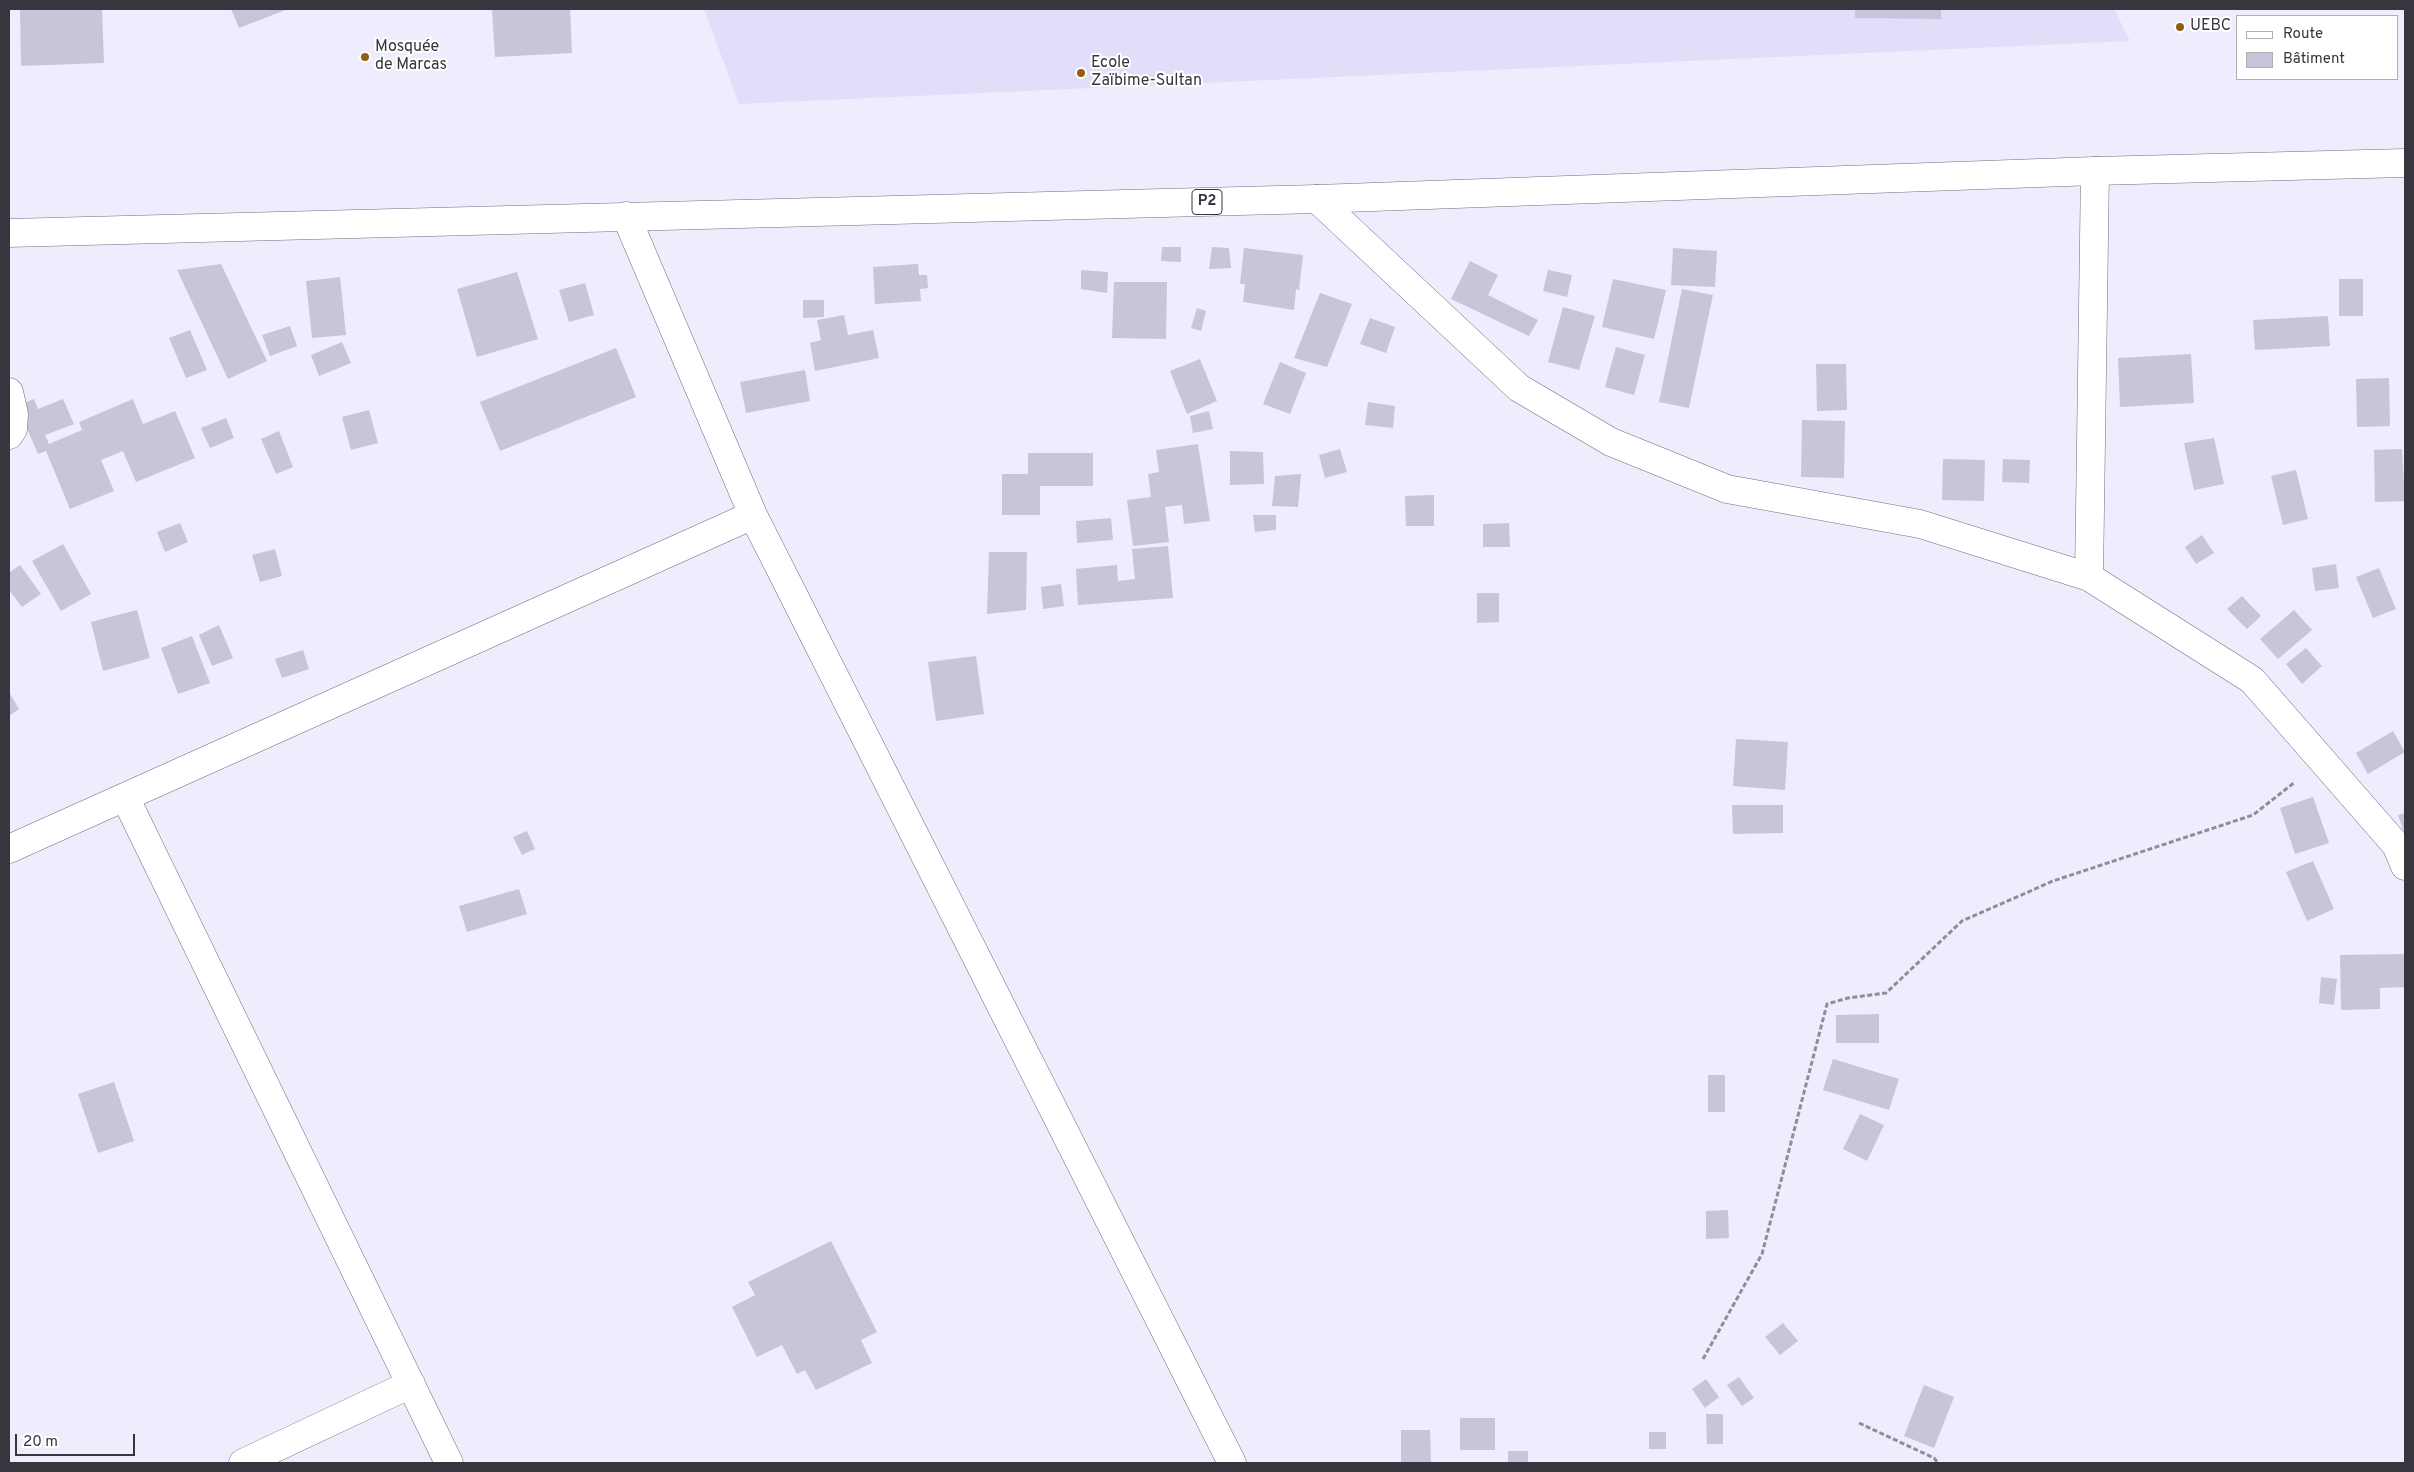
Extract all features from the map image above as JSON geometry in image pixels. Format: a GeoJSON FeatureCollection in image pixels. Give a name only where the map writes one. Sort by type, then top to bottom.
{"type":"FeatureCollection","features":[{"type":"Feature","properties":{"kind":"main road","name":"P2"},"geometry":{"type":"LineString","coordinates":[[9,232],[1316,199],[2095,170],[2405,163]]}},
{"type":"Feature","properties":{"kind":"main road"},"geometry":{"type":"LineString","coordinates":[[2089,577],[2095,170]]}},
{"type":"Feature","properties":{"kind":"main road"},"geometry":{"type":"LineString","coordinates":[[1316,199],[1519,388],[1611,442],[1728,489],[1920,524],[2089,577],[2252,680],[2396,845],[2405,866]]}},
{"type":"Feature","properties":{"kind":"main road"},"geometry":{"type":"LineString","coordinates":[[626,216],[753,515],[1232,1463]]}},
{"type":"Feature","properties":{"kind":"main road"},"geometry":{"type":"LineString","coordinates":[[9,392],[14,414],[13,429],[9,435]]}},
{"type":"Feature","properties":{"kind":"main road"},"geometry":{"type":"LineString","coordinates":[[9,849],[753,515]]}},
{"type":"Feature","properties":{"kind":"main road"},"geometry":{"type":"LineString","coordinates":[[125,797],[449,1463]]}},
{"type":"Feature","properties":{"kind":"main road"},"geometry":{"type":"LineString","coordinates":[[243,1463],[411,1384]]}},
{"type":"Feature","properties":{"kind":"path"},"geometry":{"type":"LineString","coordinates":[[1703,1359],[1762,1254],[1827,1004],[1848,998],[1886,993],[1962,921],[2053,881],[2253,815],[2304,775],[2325,765]]}},
{"type":"Feature","properties":{"kind":"path"},"geometry":{"type":"LineString","coordinates":[[1859,1423],[1934,1458],[1938,1463]]}},
{"type":"Feature","properties":{"kind":"shaded area","name":"Ecole Zaïbime-Sultan"},"geometry":{"type":"Polygon","coordinates":[[[704,9],[2114,9],[2130,41],[739,104],[704,9]]]}},
{"type":"Feature","properties":{"kind":"building"},"geometry":{"type":"Polygon","coordinates":[[[20,9],[102,9],[104,63],[21,66],[20,9]]]}},
{"type":"Feature","properties":{"kind":"building"},"geometry":{"type":"Polygon","coordinates":[[[231,9],[288,9],[239,28],[231,9]]]}},
{"type":"Feature","properties":{"kind":"building"},"geometry":{"type":"Polygon","coordinates":[[[492,9],[570,9],[572,53],[495,57],[492,9]]]}},
{"type":"Feature","properties":{"kind":"building"},"geometry":{"type":"Polygon","coordinates":[[[1855,9],[1941,9],[1941,19],[1855,18],[1855,9]]]}},
{"type":"Feature","properties":{"kind":"building"},"geometry":{"type":"Polygon","coordinates":[[[1162,247],[1181,247],[1181,262],[1161,261],[1162,247]]]}},
{"type":"Feature","properties":{"kind":"building"},"geometry":{"type":"Polygon","coordinates":[[[1212,247],[1229,248],[1231,268],[1209,269],[1212,247]]]}},
{"type":"Feature","properties":{"kind":"building"},"geometry":{"type":"Polygon","coordinates":[[[1244,248],[1303,255],[1299,290],[1296,289],[1294,310],[1243,302],[1245,284],[1240,284],[1244,248]]]}},
{"type":"Feature","properties":{"kind":"building"},"geometry":{"type":"Polygon","coordinates":[[[1673,248],[1717,251],[1715,287],[1671,285],[1673,248]]]}},
{"type":"Feature","properties":{"kind":"building"},"geometry":{"type":"Polygon","coordinates":[[[1470,261],[1498,275],[1488,295],[1538,320],[1529,336],[1451,299],[1470,261]]]}},
{"type":"Feature","properties":{"kind":"building"},"geometry":{"type":"Polygon","coordinates":[[[221,264],[267,361],[228,379],[177,270],[221,264]]]}},
{"type":"Feature","properties":{"kind":"building"},"geometry":{"type":"Polygon","coordinates":[[[918,264],[919,275],[927,275],[928,288],[920,289],[921,301],[875,304],[873,267],[918,264]]]}},
{"type":"Feature","properties":{"kind":"building"},"geometry":{"type":"Polygon","coordinates":[[[1081,270],[1108,272],[1107,293],[1081,289],[1081,270]]]}},
{"type":"Feature","properties":{"kind":"building"},"geometry":{"type":"Polygon","coordinates":[[[1548,270],[1572,275],[1567,297],[1543,291],[1548,270]]]}},
{"type":"Feature","properties":{"kind":"building"},"geometry":{"type":"Polygon","coordinates":[[[517,272],[538,339],[477,357],[457,289],[517,272]]]}},
{"type":"Feature","properties":{"kind":"building"},"geometry":{"type":"Polygon","coordinates":[[[340,277],[346,335],[312,338],[306,281],[340,277]]]}},
{"type":"Feature","properties":{"kind":"building"},"geometry":{"type":"Polygon","coordinates":[[[1613,279],[1666,290],[1654,339],[1602,327],[1613,279]]]}},
{"type":"Feature","properties":{"kind":"building"},"geometry":{"type":"Polygon","coordinates":[[[2339,279],[2363,279],[2363,316],[2339,316],[2339,279]]]}},
{"type":"Feature","properties":{"kind":"building"},"geometry":{"type":"Polygon","coordinates":[[[1114,282],[1167,282],[1166,339],[1112,338],[1114,282]]]}},
{"type":"Feature","properties":{"kind":"building"},"geometry":{"type":"Polygon","coordinates":[[[585,283],[594,315],[569,322],[559,290],[585,283]]]}},
{"type":"Feature","properties":{"kind":"building"},"geometry":{"type":"Polygon","coordinates":[[[1682,289],[1713,295],[1689,408],[1659,402],[1682,289]]]}},
{"type":"Feature","properties":{"kind":"building"},"geometry":{"type":"Polygon","coordinates":[[[1320,293],[1352,304],[1327,367],[1294,358],[1320,293]]]}},
{"type":"Feature","properties":{"kind":"building"},"geometry":{"type":"Polygon","coordinates":[[[803,300],[824,300],[824,317],[803,318],[803,300]]]}},
{"type":"Feature","properties":{"kind":"building"},"geometry":{"type":"Polygon","coordinates":[[[1563,307],[1595,316],[1579,370],[1548,362],[1563,307]]]}},
{"type":"Feature","properties":{"kind":"building"},"geometry":{"type":"Polygon","coordinates":[[[1197,308],[1206,311],[1201,331],[1191,328],[1197,308]]]}},
{"type":"Feature","properties":{"kind":"building"},"geometry":{"type":"Polygon","coordinates":[[[844,315],[848,335],[873,330],[879,358],[815,371],[810,343],[821,340],[817,320],[844,315]]]}},
{"type":"Feature","properties":{"kind":"building"},"geometry":{"type":"Polygon","coordinates":[[[2328,316],[2330,346],[2255,350],[2253,320],[2328,316]]]}},
{"type":"Feature","properties":{"kind":"building"},"geometry":{"type":"Polygon","coordinates":[[[1370,318],[1395,327],[1386,353],[1360,344],[1370,318]]]}},
{"type":"Feature","properties":{"kind":"building"},"geometry":{"type":"Polygon","coordinates":[[[290,326],[297,346],[270,356],[262,335],[290,326]]]}},
{"type":"Feature","properties":{"kind":"building"},"geometry":{"type":"Polygon","coordinates":[[[190,330],[207,370],[186,378],[169,338],[190,330]]]}},
{"type":"Feature","properties":{"kind":"building"},"geometry":{"type":"Polygon","coordinates":[[[342,342],[351,363],[319,376],[311,355],[342,342]]]}},
{"type":"Feature","properties":{"kind":"building"},"geometry":{"type":"Polygon","coordinates":[[[1616,347],[1645,355],[1634,395],[1605,387],[1616,347]]]}},
{"type":"Feature","properties":{"kind":"building"},"geometry":{"type":"Polygon","coordinates":[[[616,348],[636,397],[500,451],[480,402],[616,348]]]}},
{"type":"Feature","properties":{"kind":"building"},"geometry":{"type":"Polygon","coordinates":[[[2191,354],[2194,403],[2120,407],[2118,358],[2191,354]]]}},
{"type":"Feature","properties":{"kind":"building"},"geometry":{"type":"Polygon","coordinates":[[[1200,359],[1217,401],[1187,414],[1170,371],[1200,359]]]}},
{"type":"Feature","properties":{"kind":"building"},"geometry":{"type":"Polygon","coordinates":[[[1280,362],[1306,373],[1290,414],[1263,404],[1280,362]]]}},
{"type":"Feature","properties":{"kind":"building"},"geometry":{"type":"Polygon","coordinates":[[[1816,364],[1846,364],[1847,410],[1817,411],[1816,364]]]}},
{"type":"Feature","properties":{"kind":"building"},"geometry":{"type":"Polygon","coordinates":[[[805,370],[810,401],[746,413],[740,382],[805,370]]]}},
{"type":"Feature","properties":{"kind":"building"},"geometry":{"type":"Polygon","coordinates":[[[2389,378],[2390,426],[2357,427],[2356,379],[2389,378]]]}},
{"type":"Feature","properties":{"kind":"building"},"geometry":{"type":"Polygon","coordinates":[[[34,399],[38,409],[63,399],[74,424],[45,435],[49,444],[82,430],[79,422],[133,399],[143,424],[175,411],[195,458],[136,482],[123,451],[101,460],[114,491],[70,509],[46,451],[38,454],[17,406],[34,399]]]}},
{"type":"Feature","properties":{"kind":"building"},"geometry":{"type":"Polygon","coordinates":[[[1368,402],[1395,406],[1393,428],[1365,425],[1368,402]]]}},
{"type":"Feature","properties":{"kind":"building"},"geometry":{"type":"Polygon","coordinates":[[[369,410],[378,443],[351,450],[342,417],[369,410]]]}},
{"type":"Feature","properties":{"kind":"building"},"geometry":{"type":"Polygon","coordinates":[[[1209,411],[1213,429],[1193,433],[1190,416],[1209,411]]]}},
{"type":"Feature","properties":{"kind":"building"},"geometry":{"type":"Polygon","coordinates":[[[226,418],[234,438],[210,448],[201,428],[226,418]]]}},
{"type":"Feature","properties":{"kind":"building"},"geometry":{"type":"Polygon","coordinates":[[[1802,420],[1845,421],[1844,478],[1801,477],[1802,420]]]}},
{"type":"Feature","properties":{"kind":"building"},"geometry":{"type":"Polygon","coordinates":[[[279,431],[293,467],[276,474],[261,439],[279,431]]]}},
{"type":"Feature","properties":{"kind":"building"},"geometry":{"type":"Polygon","coordinates":[[[2214,438],[2224,484],[2194,490],[2184,443],[2214,438]]]}},
{"type":"Feature","properties":{"kind":"building"},"geometry":{"type":"Polygon","coordinates":[[[1198,444],[1210,521],[1184,524],[1182,505],[1165,507],[1169,542],[1133,546],[1127,500],[1151,497],[1148,474],[1159,472],[1156,450],[1198,444]]]}},
{"type":"Feature","properties":{"kind":"building"},"geometry":{"type":"Polygon","coordinates":[[[1340,449],[1347,472],[1325,478],[1319,455],[1340,449]]]}},
{"type":"Feature","properties":{"kind":"building"},"geometry":{"type":"Polygon","coordinates":[[[2402,449],[2405,501],[2375,502],[2374,450],[2402,449]]]}},
{"type":"Feature","properties":{"kind":"building"},"geometry":{"type":"Polygon","coordinates":[[[1230,451],[1263,452],[1264,484],[1230,485],[1230,451]]]}},
{"type":"Feature","properties":{"kind":"building"},"geometry":{"type":"Polygon","coordinates":[[[1028,453],[1093,453],[1093,486],[1040,486],[1040,515],[1002,515],[1002,474],[1028,474],[1028,453]]]}},
{"type":"Feature","properties":{"kind":"building"},"geometry":{"type":"Polygon","coordinates":[[[1943,459],[1985,460],[1984,501],[1942,500],[1943,459]]]}},
{"type":"Feature","properties":{"kind":"building"},"geometry":{"type":"Polygon","coordinates":[[[2003,459],[2030,460],[2029,483],[2002,482],[2003,459]]]}},
{"type":"Feature","properties":{"kind":"building"},"geometry":{"type":"Polygon","coordinates":[[[2296,470],[2308,519],[2283,525],[2271,476],[2296,470]]]}},
{"type":"Feature","properties":{"kind":"building"},"geometry":{"type":"Polygon","coordinates":[[[1301,474],[1298,507],[1272,506],[1275,476],[1301,474]]]}},
{"type":"Feature","properties":{"kind":"building"},"geometry":{"type":"Polygon","coordinates":[[[1434,495],[1434,526],[1406,526],[1405,496],[1434,495]]]}},
{"type":"Feature","properties":{"kind":"building"},"geometry":{"type":"Polygon","coordinates":[[[1253,515],[1276,515],[1276,530],[1255,532],[1253,515]]]}},
{"type":"Feature","properties":{"kind":"building"},"geometry":{"type":"Polygon","coordinates":[[[1111,518],[1113,540],[1077,543],[1076,521],[1111,518]]]}},
{"type":"Feature","properties":{"kind":"building"},"geometry":{"type":"Polygon","coordinates":[[[180,523],[188,542],[165,552],[157,532],[180,523]]]}},
{"type":"Feature","properties":{"kind":"building"},"geometry":{"type":"Polygon","coordinates":[[[1509,523],[1510,547],[1483,547],[1483,524],[1509,523]]]}},
{"type":"Feature","properties":{"kind":"building"},"geometry":{"type":"Polygon","coordinates":[[[2202,535],[2214,553],[2196,564],[2185,547],[2202,535]]]}},
{"type":"Feature","properties":{"kind":"building"},"geometry":{"type":"Polygon","coordinates":[[[63,544],[91,594],[61,611],[32,561],[63,544]]]}},
{"type":"Feature","properties":{"kind":"building"},"geometry":{"type":"Polygon","coordinates":[[[1168,546],[1173,598],[1078,605],[1076,569],[1117,565],[1118,581],[1135,579],[1132,549],[1168,546]]]}},
{"type":"Feature","properties":{"kind":"building"},"geometry":{"type":"Polygon","coordinates":[[[275,549],[282,576],[260,582],[252,555],[275,549]]]}},
{"type":"Feature","properties":{"kind":"building"},"geometry":{"type":"Polygon","coordinates":[[[989,552],[1027,552],[1026,610],[987,614],[989,552]]]}},
{"type":"Feature","properties":{"kind":"building"},"geometry":{"type":"Polygon","coordinates":[[[2336,564],[2339,588],[2315,591],[2312,568],[2336,564]]]}},
{"type":"Feature","properties":{"kind":"building"},"geometry":{"type":"Polygon","coordinates":[[[20,565],[41,594],[22,607],[9,590],[9,573],[20,565]]]}},
{"type":"Feature","properties":{"kind":"building"},"geometry":{"type":"Polygon","coordinates":[[[2379,568],[2396,609],[2373,618],[2356,577],[2379,568]]]}},
{"type":"Feature","properties":{"kind":"building"},"geometry":{"type":"Polygon","coordinates":[[[1061,584],[1064,606],[1043,609],[1041,587],[1061,584]]]}},
{"type":"Feature","properties":{"kind":"building"},"geometry":{"type":"Polygon","coordinates":[[[1477,593],[1499,593],[1499,622],[1477,623],[1477,593]]]}},
{"type":"Feature","properties":{"kind":"building"},"geometry":{"type":"Polygon","coordinates":[[[2242,596],[2261,616],[2247,629],[2227,609],[2242,596]]]}},
{"type":"Feature","properties":{"kind":"building"},"geometry":{"type":"Polygon","coordinates":[[[137,610],[150,658],[103,671],[91,622],[137,610]]]}},
{"type":"Feature","properties":{"kind":"building"},"geometry":{"type":"Polygon","coordinates":[[[2294,610],[2312,630],[2278,659],[2260,639],[2294,610]]]}},
{"type":"Feature","properties":{"kind":"building"},"geometry":{"type":"Polygon","coordinates":[[[219,625],[233,658],[212,666],[199,635],[219,625]]]}},
{"type":"Feature","properties":{"kind":"building"},"geometry":{"type":"Polygon","coordinates":[[[192,636],[210,683],[178,694],[161,648],[192,636]]]}},
{"type":"Feature","properties":{"kind":"building"},"geometry":{"type":"Polygon","coordinates":[[[2306,648],[2322,666],[2302,684],[2286,664],[2306,648]]]}},
{"type":"Feature","properties":{"kind":"building"},"geometry":{"type":"Polygon","coordinates":[[[303,650],[309,669],[282,678],[275,659],[303,650]]]}},
{"type":"Feature","properties":{"kind":"building"},"geometry":{"type":"Polygon","coordinates":[[[976,656],[984,714],[936,721],[928,662],[976,656]]]}},
{"type":"Feature","properties":{"kind":"building"},"geometry":{"type":"Polygon","coordinates":[[[9,692],[19,709],[9,716],[9,692]]]}},
{"type":"Feature","properties":{"kind":"building"},"geometry":{"type":"Polygon","coordinates":[[[2393,731],[2405,752],[2368,774],[2356,753],[2393,731]]]}},
{"type":"Feature","properties":{"kind":"building"},"geometry":{"type":"Polygon","coordinates":[[[1736,739],[1788,742],[1785,790],[1733,786],[1736,739]]]}},
{"type":"Feature","properties":{"kind":"building"},"geometry":{"type":"Polygon","coordinates":[[[2313,797],[2329,843],[2295,854],[2280,808],[2313,797]]]}},
{"type":"Feature","properties":{"kind":"building"},"geometry":{"type":"Polygon","coordinates":[[[1732,805],[1783,805],[1783,833],[1733,834],[1732,805]]]}},
{"type":"Feature","properties":{"kind":"building"},"geometry":{"type":"Polygon","coordinates":[[[2405,813],[2405,835],[2398,815],[2405,813]]]}},
{"type":"Feature","properties":{"kind":"building"},"geometry":{"type":"Polygon","coordinates":[[[527,831],[535,849],[522,855],[513,837],[527,831]]]}},
{"type":"Feature","properties":{"kind":"building"},"geometry":{"type":"Polygon","coordinates":[[[2313,861],[2334,909],[2307,921],[2286,872],[2313,861]]]}},
{"type":"Feature","properties":{"kind":"building"},"geometry":{"type":"Polygon","coordinates":[[[519,889],[527,914],[467,932],[459,906],[519,889]]]}},
{"type":"Feature","properties":{"kind":"building"},"geometry":{"type":"Polygon","coordinates":[[[2405,954],[2405,987],[2380,988],[2380,1009],[2341,1010],[2340,955],[2405,954]]]}},
{"type":"Feature","properties":{"kind":"building"},"geometry":{"type":"Polygon","coordinates":[[[2321,977],[2337,979],[2334,1005],[2319,1003],[2321,977]]]}},
{"type":"Feature","properties":{"kind":"building"},"geometry":{"type":"Polygon","coordinates":[[[1879,1014],[1879,1043],[1836,1043],[1836,1015],[1879,1014]]]}},
{"type":"Feature","properties":{"kind":"building"},"geometry":{"type":"Polygon","coordinates":[[[1833,1059],[1899,1079],[1889,1110],[1823,1090],[1833,1059]]]}},
{"type":"Feature","properties":{"kind":"building"},"geometry":{"type":"Polygon","coordinates":[[[1708,1075],[1725,1075],[1725,1112],[1708,1112],[1708,1075]]]}},
{"type":"Feature","properties":{"kind":"building"},"geometry":{"type":"Polygon","coordinates":[[[114,1082],[134,1141],[98,1153],[78,1094],[114,1082]]]}},
{"type":"Feature","properties":{"kind":"building"},"geometry":{"type":"Polygon","coordinates":[[[1860,1114],[1884,1125],[1867,1161],[1843,1149],[1860,1114]]]}},
{"type":"Feature","properties":{"kind":"building"},"geometry":{"type":"Polygon","coordinates":[[[1728,1210],[1729,1238],[1706,1239],[1706,1211],[1728,1210]]]}},
{"type":"Feature","properties":{"kind":"building"},"geometry":{"type":"Polygon","coordinates":[[[831,1241],[877,1332],[861,1340],[872,1363],[816,1390],[805,1370],[797,1374],[782,1345],[757,1357],[732,1307],[755,1295],[748,1282],[831,1241]]]}},
{"type":"Feature","properties":{"kind":"building"},"geometry":{"type":"Polygon","coordinates":[[[1783,1323],[1798,1341],[1780,1355],[1765,1337],[1783,1323]]]}},
{"type":"Feature","properties":{"kind":"building"},"geometry":{"type":"Polygon","coordinates":[[[1739,1377],[1754,1398],[1742,1406],[1727,1385],[1739,1377]]]}},
{"type":"Feature","properties":{"kind":"building"},"geometry":{"type":"Polygon","coordinates":[[[1706,1379],[1719,1397],[1705,1408],[1692,1389],[1706,1379]]]}},
{"type":"Feature","properties":{"kind":"building"},"geometry":{"type":"Polygon","coordinates":[[[1924,1385],[1954,1397],[1934,1448],[1904,1436],[1924,1385]]]}},
{"type":"Feature","properties":{"kind":"building"},"geometry":{"type":"Polygon","coordinates":[[[1706,1414],[1723,1414],[1723,1444],[1707,1444],[1706,1414]]]}},
{"type":"Feature","properties":{"kind":"building"},"geometry":{"type":"Polygon","coordinates":[[[1460,1418],[1495,1418],[1495,1450],[1460,1450],[1460,1418]]]}},
{"type":"Feature","properties":{"kind":"building"},"geometry":{"type":"Polygon","coordinates":[[[1401,1430],[1430,1430],[1431,1463],[1401,1463],[1401,1430]]]}},
{"type":"Feature","properties":{"kind":"building"},"geometry":{"type":"Polygon","coordinates":[[[1649,1432],[1666,1432],[1666,1449],[1649,1449],[1649,1432]]]}},
{"type":"Feature","properties":{"kind":"building"},"geometry":{"type":"Polygon","coordinates":[[[1508,1451],[1528,1451],[1528,1463],[1508,1463],[1508,1451]]]}},
{"type":"Feature","properties":{"kind":"place","name":"UEBC"},"geometry":{"type":"Point","coordinates":[2180,27]}},
{"type":"Feature","properties":{"kind":"place","name":"Mosquée de Marcas"},"geometry":{"type":"Point","coordinates":[365,57]}},
{"type":"Feature","properties":{"kind":"place","name":"Ecole Zaïbime-Sultan"},"geometry":{"type":"Point","coordinates":[1081,73]}}]}
